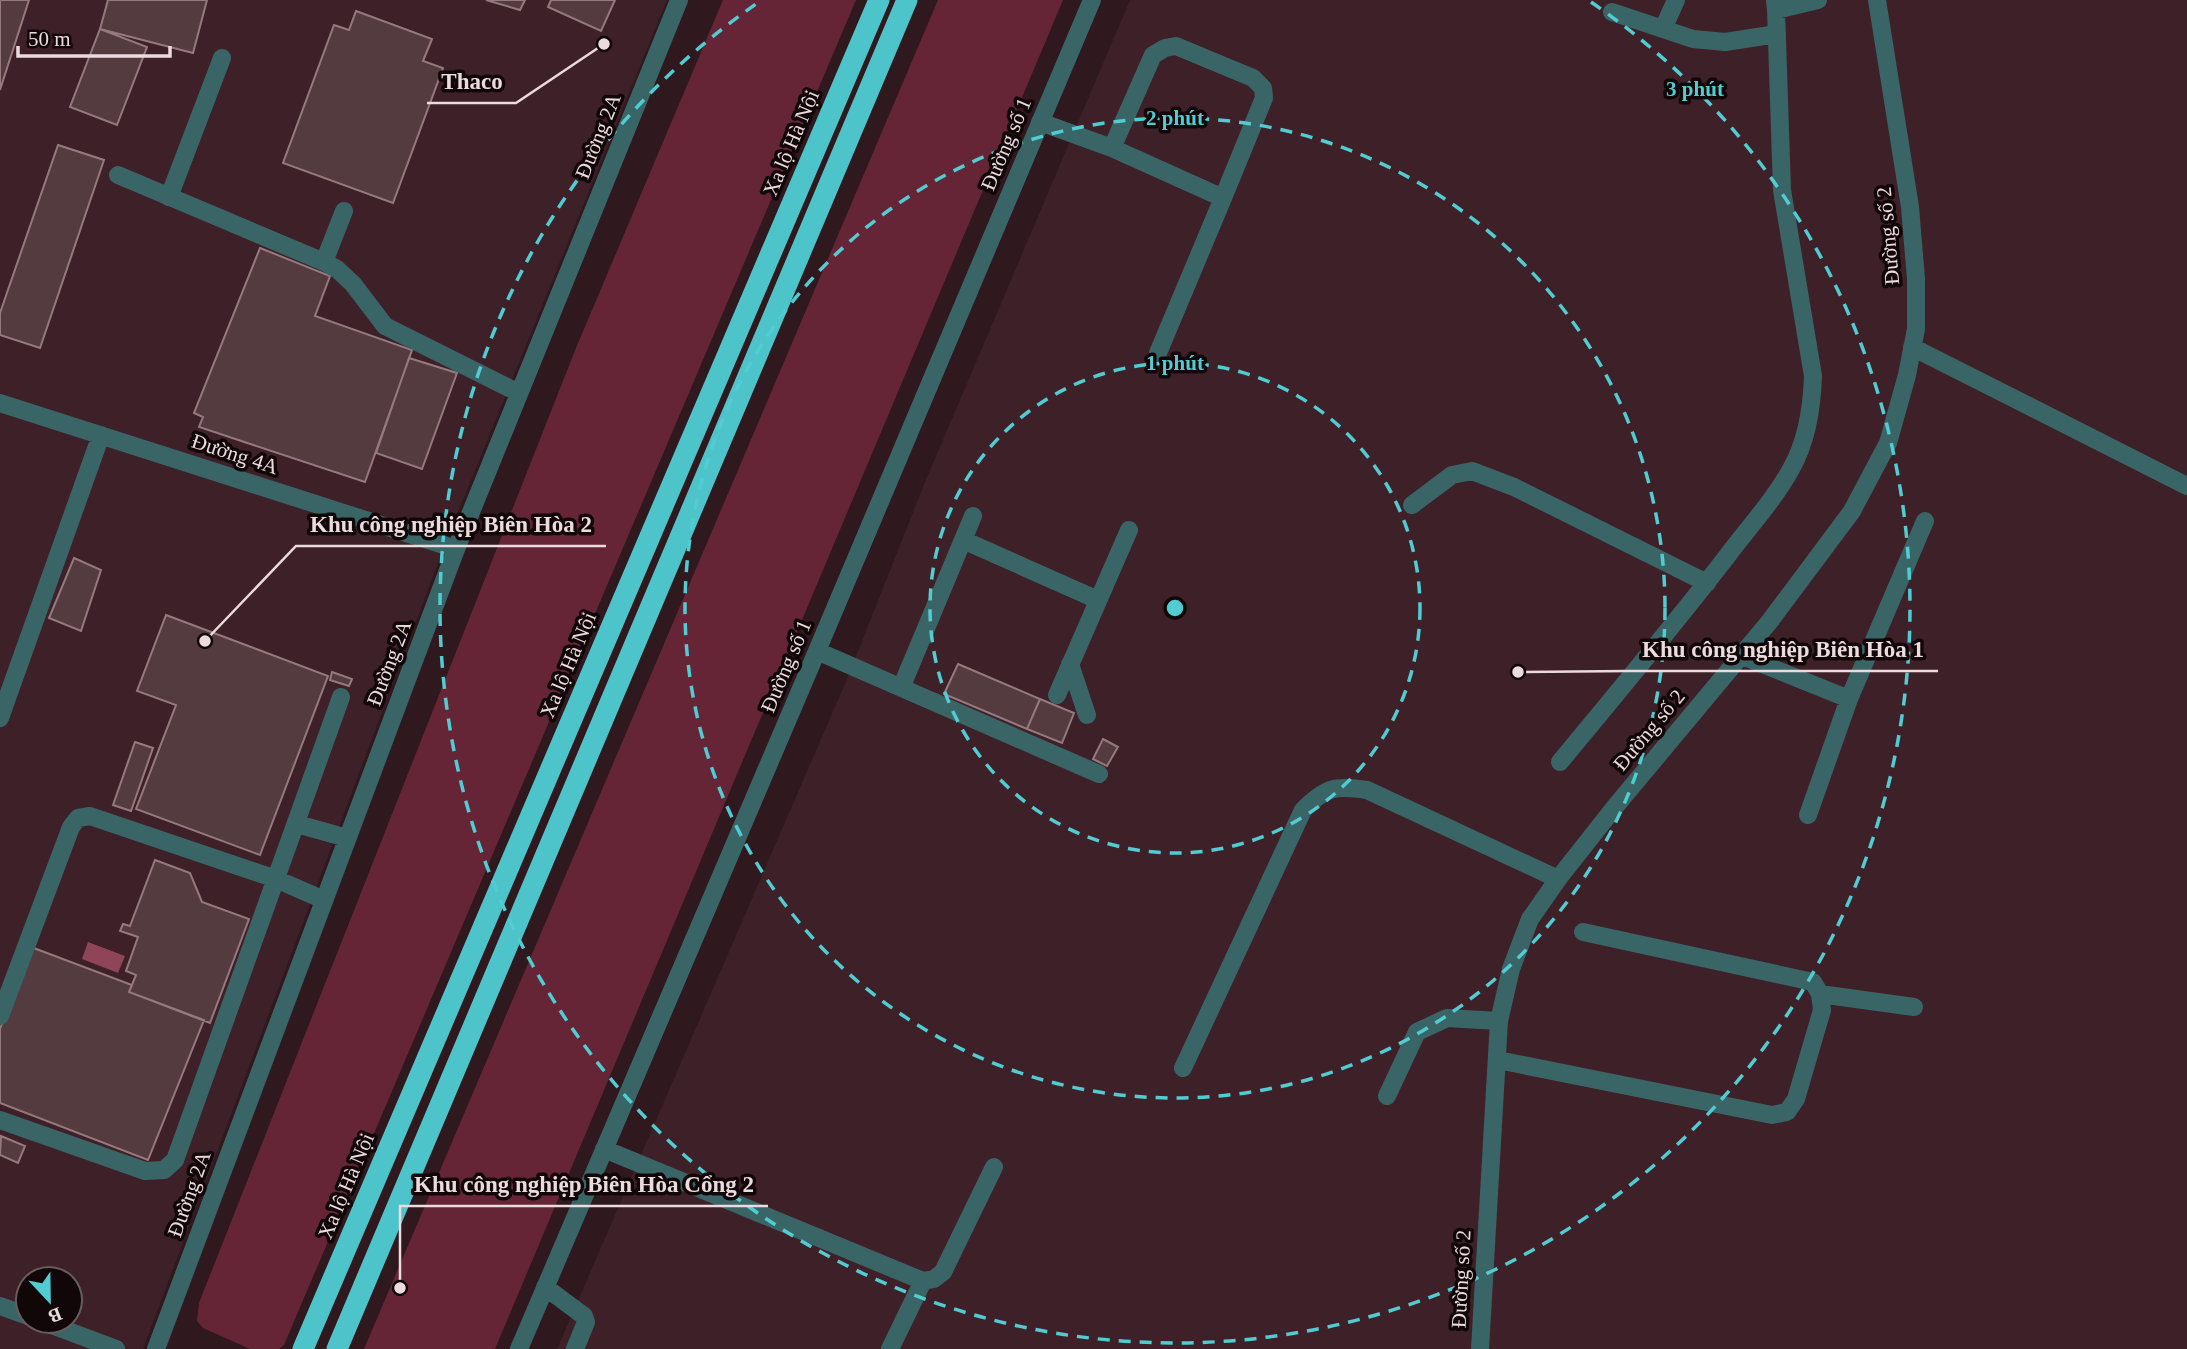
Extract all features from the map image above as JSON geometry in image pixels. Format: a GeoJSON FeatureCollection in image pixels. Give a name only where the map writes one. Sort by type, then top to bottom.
{"type":"FeatureCollection","features":[{"type":"Feature","properties":{"kind":"highway","name":"Xa lộ Hà Nội"},"geometry":{"type":"LineString","coordinates":[[303,1349],[878,0]]}},
{"type":"Feature","properties":{"kind":"highway"},"geometry":{"type":"LineString","coordinates":[[337,1349],[907,0]]}},
{"type":"Feature","properties":{"kind":"street","name":"Đường 2A"},"geometry":{"type":"LineString","coordinates":[[156,1349],[456,549],[680,0]]}},
{"type":"Feature","properties":{"kind":"street","name":"Đường số 1"},"geometry":{"type":"LineString","coordinates":[[519,1349],[1093,0]]}},
{"type":"Feature","properties":{"kind":"street"},"geometry":{"type":"LineString","coordinates":[[1663,29],[1676,0]]}},
{"type":"Feature","properties":{"kind":"street"},"geometry":{"type":"LineString","coordinates":[[1560,762],[1759,516],[1792,468],[1806,430],[1813,376],[1782,190],[1775,5],[1818,0]]}},
{"type":"Feature","properties":{"kind":"street","name":"Đường số 2"},"geometry":{"type":"LineString","coordinates":[[1480,1349],[1499,1021],[1511,969],[1531,919],[1559,878],[1770,621],[1852,512],[1888,443],[1916,329],[1916,279],[1910,207],[1877,0]]}},
{"type":"Feature","properties":{"kind":"street"},"geometry":{"type":"LineString","coordinates":[[1612,12],[1693,39],[1725,42],[1777,34]]}},
{"type":"Feature","properties":{"kind":"street"},"geometry":{"type":"LineString","coordinates":[[1112,148],[1153,55],[1165,48],[1176,46],[1253,78],[1263,88],[1264,98],[1158,353]]}},
{"type":"Feature","properties":{"kind":"street"},"geometry":{"type":"LineString","coordinates":[[169,197],[222,58]]}},
{"type":"Feature","properties":{"kind":"street"},"geometry":{"type":"LineString","coordinates":[[1040,122],[1112,148],[1223,198]]}},
{"type":"Feature","properties":{"kind":"street"},"geometry":{"type":"LineString","coordinates":[[118,175],[324,262],[352,284],[385,326],[519,393]]}},
{"type":"Feature","properties":{"kind":"street"},"geometry":{"type":"LineString","coordinates":[[324,262],[344,211]]}},
{"type":"Feature","properties":{"kind":"street"},"geometry":{"type":"LineString","coordinates":[[1912,347],[2187,486]]}},
{"type":"Feature","properties":{"kind":"street","name":"Đường 4A"},"geometry":{"type":"LineString","coordinates":[[0,403],[456,549]]}},
{"type":"Feature","properties":{"kind":"street"},"geometry":{"type":"LineString","coordinates":[[0,718],[101,435]]}},
{"type":"Feature","properties":{"kind":"street"},"geometry":{"type":"LineString","coordinates":[[1412,505],[1452,475],[1472,471],[1514,487],[1707,583]]}},
{"type":"Feature","properties":{"kind":"street"},"geometry":{"type":"LineString","coordinates":[[901,688],[973,516]]}},
{"type":"Feature","properties":{"kind":"street"},"geometry":{"type":"LineString","coordinates":[[1808,815],[1849,699],[1925,521]]}},
{"type":"Feature","properties":{"kind":"street"},"geometry":{"type":"LineString","coordinates":[[1057,695],[1129,530]]}},
{"type":"Feature","properties":{"kind":"street"},"geometry":{"type":"LineString","coordinates":[[963,540],[1098,600]]}},
{"type":"Feature","properties":{"kind":"street"},"geometry":{"type":"LineString","coordinates":[[817,651],[1099,774]]}},
{"type":"Feature","properties":{"kind":"street"},"geometry":{"type":"LineString","coordinates":[[1741,654],[1849,699]]}},
{"type":"Feature","properties":{"kind":"street"},"geometry":{"type":"LineString","coordinates":[[1070,664],[1087,715]]}},
{"type":"Feature","properties":{"kind":"street"},"geometry":{"type":"LineString","coordinates":[[0,1120],[145,1171],[164,1170],[175,1160],[341,697]]}},
{"type":"Feature","properties":{"kind":"street"},"geometry":{"type":"LineString","coordinates":[[1183,1068],[1303,810],[1318,794],[1340,785],[1367,790],[1559,878]]}},
{"type":"Feature","properties":{"kind":"street"},"geometry":{"type":"LineString","coordinates":[[0,1016],[71,827],[78,818],[90,816],[276,879],[324,900]]}},
{"type":"Feature","properties":{"kind":"street"},"geometry":{"type":"LineString","coordinates":[[297,824],[348,838]]}},
{"type":"Feature","properties":{"kind":"street"},"geometry":{"type":"LineString","coordinates":[[1498,1060],[1772,1115],[1787,1112],[1796,1099],[1822,1010],[1820,994],[1813,982],[1583,932]]}},
{"type":"Feature","properties":{"kind":"street"},"geometry":{"type":"LineString","coordinates":[[1820,994],[1914,1007]]}},
{"type":"Feature","properties":{"kind":"street"},"geometry":{"type":"LineString","coordinates":[[1387,1096],[1417,1032],[1447,1018],[1499,1021]]}},
{"type":"Feature","properties":{"kind":"street"},"geometry":{"type":"LineString","coordinates":[[604,1149],[923,1281],[934,1279],[943,1272],[994,1167]]}},
{"type":"Feature","properties":{"kind":"street"},"geometry":{"type":"LineString","coordinates":[[890,1349],[923,1281]]}},
{"type":"Feature","properties":{"kind":"street"},"geometry":{"type":"LineString","coordinates":[[545,1287],[584,1316],[586,1322],[575,1349]]}},
{"type":"Feature","properties":{"kind":"street"},"geometry":{"type":"LineString","coordinates":[[78,1335],[116,1349]]}},
{"type":"Feature","properties":{"kind":"shaded area"},"geometry":{"type":"Polygon","coordinates":[[[0,0],[667,0],[447,539],[143,1349],[0,1349],[0,0]]]}},
{"type":"Feature","properties":{"kind":"shaded area"},"geometry":{"type":"Polygon","coordinates":[[[723,0],[856,0],[284,1345],[279,1349],[250,1349],[203,1328],[197,1321],[199,1303],[576,348],[723,0]]]}},
{"type":"Feature","properties":{"kind":"shaded area"},"geometry":{"type":"Polygon","coordinates":[[[938,0],[1063,0],[495,1349],[364,1349],[938,0]]]}},
{"type":"Feature","properties":{"kind":"shaded area"},"geometry":{"type":"Polygon","coordinates":[[[1130,0],[2187,0],[2187,1349],[557,1349],[847,679],[923,487],[1130,0]]]}},
{"type":"Feature","properties":{"kind":"shaded area"},"geometry":{"type":"Polygon","coordinates":[[[88,942],[125,956],[118,973],[82,959],[88,942]]]}},
{"type":"Feature","properties":{"kind":"building"},"geometry":{"type":"Polygon","coordinates":[[[0,0],[29,0],[0,90],[0,0]]]}},
{"type":"Feature","properties":{"kind":"building"},"geometry":{"type":"Polygon","coordinates":[[[108,0],[207,0],[193,53],[100,29],[108,0]]]}},
{"type":"Feature","properties":{"kind":"building"},"geometry":{"type":"Polygon","coordinates":[[[486,0],[525,0],[520,10],[486,0]]]}},
{"type":"Feature","properties":{"kind":"building"},"geometry":{"type":"Polygon","coordinates":[[[551,0],[615,0],[601,31],[548,7],[551,0]]]}},
{"type":"Feature","properties":{"kind":"building"},"geometry":{"type":"Polygon","coordinates":[[[356,11],[432,39],[423,61],[443,68],[393,203],[283,163],[334,25],[349,30],[356,11]]]}},
{"type":"Feature","properties":{"kind":"building"},"geometry":{"type":"Polygon","coordinates":[[[100,29],[147,47],[117,125],[70,107],[100,29]]]}},
{"type":"Feature","properties":{"kind":"building"},"geometry":{"type":"Polygon","coordinates":[[[58,145],[104,160],[40,348],[0,335],[0,313],[58,145]]]}},
{"type":"Feature","properties":{"kind":"building"},"geometry":{"type":"Polygon","coordinates":[[[260,248],[330,276],[315,316],[412,350],[365,482],[199,427],[203,417],[194,413],[260,248]]]}},
{"type":"Feature","properties":{"kind":"building"},"geometry":{"type":"Polygon","coordinates":[[[409,358],[457,373],[422,469],[376,453],[409,358]]]}},
{"type":"Feature","properties":{"kind":"building"},"geometry":{"type":"Polygon","coordinates":[[[74,558],[101,570],[81,631],[49,618],[74,558]]]}},
{"type":"Feature","properties":{"kind":"building"},"geometry":{"type":"Polygon","coordinates":[[[166,615],[328,676],[260,855],[136,809],[176,705],[137,691],[166,615]]]}},
{"type":"Feature","properties":{"kind":"building"},"geometry":{"type":"Polygon","coordinates":[[[958,664],[1040,699],[1027,729],[944,694],[958,664]]]}},
{"type":"Feature","properties":{"kind":"building"},"geometry":{"type":"Polygon","coordinates":[[[332,672],[352,679],[349,686],[330,680],[332,672]]]}},
{"type":"Feature","properties":{"kind":"building"},"geometry":{"type":"Polygon","coordinates":[[[1040,699],[1074,713],[1062,743],[1027,729],[1040,699]]]}},
{"type":"Feature","properties":{"kind":"building"},"geometry":{"type":"Polygon","coordinates":[[[1103,739],[1118,747],[1107,766],[1093,759],[1103,739]]]}},
{"type":"Feature","properties":{"kind":"building"},"geometry":{"type":"Polygon","coordinates":[[[135,742],[153,748],[131,811],[113,805],[135,742]]]}},
{"type":"Feature","properties":{"kind":"building"},"geometry":{"type":"Polygon","coordinates":[[[155,860],[190,873],[202,902],[249,919],[210,1023],[129,992],[136,975],[126,971],[138,937],[120,931],[123,924],[130,926],[155,860]]]}},
{"type":"Feature","properties":{"kind":"building"},"geometry":{"type":"Polygon","coordinates":[[[31,947],[132,985],[129,992],[204,1020],[148,1160],[0,1103],[0,1029],[31,947]]]}},
{"type":"Feature","properties":{"kind":"building"},"geometry":{"type":"Polygon","coordinates":[[[1,1136],[25,1146],[18,1163],[0,1155],[1,1136]]]}},
{"type":"Feature","properties":{"kind":"place","name":"Thaco"},"geometry":{"type":"Point","coordinates":[604,44]}},
{"type":"Feature","properties":{"kind":"place","name":"Khu công nghiệp Biên Hòa 2"},"geometry":{"type":"Point","coordinates":[205,641]}},
{"type":"Feature","properties":{"kind":"place","name":"Khu công nghiệp Biên Hòa 1"},"geometry":{"type":"Point","coordinates":[1518,672]}},
{"type":"Feature","properties":{"kind":"place","name":"Khu công nghiệp Biên Hòa Cổng 2"},"geometry":{"type":"Point","coordinates":[400,1288]}}]}
